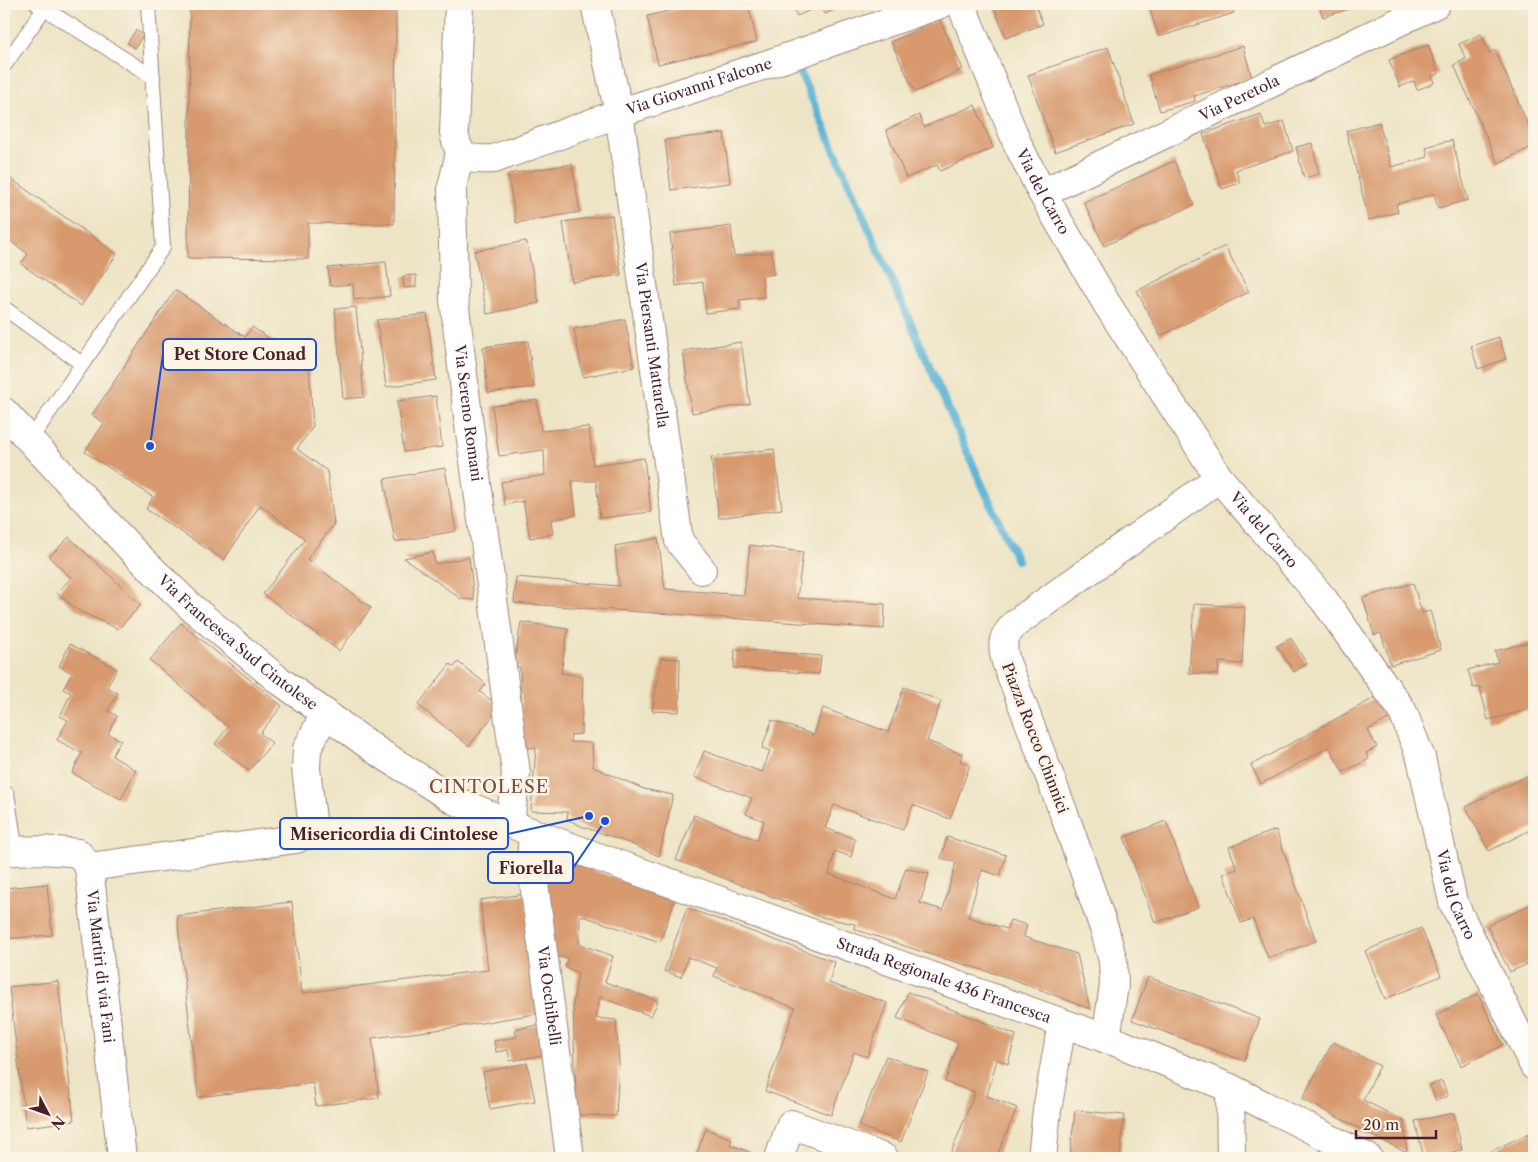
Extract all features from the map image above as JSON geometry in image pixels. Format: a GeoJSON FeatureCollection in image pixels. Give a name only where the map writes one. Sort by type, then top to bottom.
{"type":"FeatureCollection","features":[{"type":"Feature","properties":{"kind":"street","name":"Via Sereno Romani"},"geometry":{"type":"LineString","coordinates":[[459,4],[454,132],[456,146],[460,153],[452,187],[454,299],[469,425],[496,614],[516,773],[521,829]]}},
{"type":"Feature","properties":{"kind":"street","name":"Via Piersanti Mattarella"},"geometry":{"type":"LineString","coordinates":[[595,4],[619,112],[679,541],[702,570]]}},
{"type":"Feature","properties":{"kind":"street","name":"Via Giovanni Falcone"},"geometry":{"type":"LineString","coordinates":[[460,153],[466,158],[475,160],[494,160],[619,112],[771,63],[941,4]]}},
{"type":"Feature","properties":{"kind":"street","name":"Via del Carro"},"geometry":{"type":"LineString","coordinates":[[961,4],[1018,144],[1042,193],[1105,301],[1219,478],[1324,600],[1402,710],[1421,758],[1453,902],[1534,1066]]}},
{"type":"Feature","properties":{"kind":"street","name":"Via Peretola"},"geometry":{"type":"LineString","coordinates":[[1042,193],[1436,4]]}},
{"type":"Feature","properties":{"kind":"street","name":"Via Francesca Sud Cintolese"},"geometry":{"type":"LineString","coordinates":[[4,412],[132,550],[191,608],[276,678],[408,772],[454,800],[521,829]]}},
{"type":"Feature","properties":{"kind":"street","name":"Piazza Rocco Chinnici"},"geometry":{"type":"LineString","coordinates":[[1106,1038],[1114,985],[1113,961],[1105,931],[1066,819],[1006,662],[1003,640],[1007,632],[1016,623],[1219,478]]}},
{"type":"Feature","properties":{"kind":"street"},"geometry":{"type":"LineString","coordinates":[[10,852],[59,851],[78,853],[89,867],[296,839],[304,835],[309,829],[312,820],[306,768],[308,749],[325,713]]}},
{"type":"Feature","properties":{"kind":"street","name":"Strada Regionale 436 Francesca"},"geometry":{"type":"LineString","coordinates":[[521,829],[1062,1024],[1106,1038],[1230,1088],[1368,1158]]}},
{"type":"Feature","properties":{"kind":"street","name":"Via Occhibelli"},"geometry":{"type":"LineString","coordinates":[[521,829],[531,860],[570,1158]]}},
{"type":"Feature","properties":{"kind":"street","name":"Via Martiri di via Fani"},"geometry":{"type":"LineString","coordinates":[[89,867],[122,1158]]}},
{"type":"Feature","properties":{"kind":"street"},"geometry":{"type":"LineString","coordinates":[[1042,1158],[1047,1110],[1062,1024]]}},
{"type":"Feature","properties":{"kind":"street"},"geometry":{"type":"LineString","coordinates":[[1230,1088],[1231,1158]]}},
{"type":"Feature","properties":{"kind":"street"},"geometry":{"type":"LineString","coordinates":[[779,1158],[791,1124],[884,1158]]}},
{"type":"Feature","properties":{"kind":"lane"},"geometry":{"type":"LineString","coordinates":[[30,440],[163,247],[148,4]]}},
{"type":"Feature","properties":{"kind":"lane"},"geometry":{"type":"LineString","coordinates":[[5,62],[41,6],[153,77]]}},
{"type":"Feature","properties":{"kind":"lane"},"geometry":{"type":"LineString","coordinates":[[4,308],[82,364]]}},
{"type":"Feature","properties":{"kind":"lane"},"geometry":{"type":"LineString","coordinates":[[4,794],[7,794],[10,852]]}},
{"type":"Feature","properties":{"kind":"building"},"geometry":{"type":"Polygon","coordinates":[[[190,4],[396,4],[394,224],[308,223],[308,259],[188,258],[190,4]]]}},
{"type":"Feature","properties":{"kind":"building"},"geometry":{"type":"Polygon","coordinates":[[[701,4],[748,4],[757,42],[658,64],[647,16],[701,4]]]}},
{"type":"Feature","properties":{"kind":"building"},"geometry":{"type":"Polygon","coordinates":[[[792,4],[848,4],[825,14],[821,5],[797,16],[792,4]]]}},
{"type":"Feature","properties":{"kind":"building"},"geometry":{"type":"Polygon","coordinates":[[[993,4],[1035,4],[1043,24],[1006,38],[993,4]]]}},
{"type":"Feature","properties":{"kind":"building"},"geometry":{"type":"Polygon","coordinates":[[[1148,4],[1231,4],[1234,13],[1159,37],[1148,4]]]}},
{"type":"Feature","properties":{"kind":"building"},"geometry":{"type":"Polygon","coordinates":[[[1318,4],[1365,4],[1323,17],[1318,4]]]}},
{"type":"Feature","properties":{"kind":"building"},"geometry":{"type":"Polygon","coordinates":[[[939,19],[963,69],[915,92],[891,42],[939,19]]]}},
{"type":"Feature","properties":{"kind":"building"},"geometry":{"type":"Polygon","coordinates":[[[136,30],[143,35],[135,48],[127,43],[136,30]]]}},
{"type":"Feature","properties":{"kind":"building"},"geometry":{"type":"Polygon","coordinates":[[[1481,34],[1489,53],[1495,50],[1534,138],[1534,146],[1498,163],[1454,65],[1466,59],[1459,44],[1481,34]]]}},
{"type":"Feature","properties":{"kind":"building"},"geometry":{"type":"Polygon","coordinates":[[[1428,45],[1439,74],[1432,76],[1434,83],[1417,90],[1414,81],[1400,87],[1389,60],[1428,45]]]}},
{"type":"Feature","properties":{"kind":"building"},"geometry":{"type":"Polygon","coordinates":[[[1243,46],[1252,78],[1194,96],[1195,101],[1160,111],[1149,75],[1243,46]]]}},
{"type":"Feature","properties":{"kind":"building"},"geometry":{"type":"Polygon","coordinates":[[[1108,47],[1134,124],[1055,152],[1028,75],[1108,47]]]}},
{"type":"Feature","properties":{"kind":"building"},"geometry":{"type":"Polygon","coordinates":[[[975,105],[993,148],[940,171],[937,165],[906,178],[886,130],[919,115],[924,127],[975,105]]]}},
{"type":"Feature","properties":{"kind":"building"},"geometry":{"type":"Polygon","coordinates":[[[1261,114],[1265,127],[1284,121],[1293,151],[1236,170],[1240,183],[1222,189],[1203,134],[1261,114]]]}},
{"type":"Feature","properties":{"kind":"building"},"geometry":{"type":"Polygon","coordinates":[[[1379,122],[1391,167],[1428,157],[1426,147],[1452,140],[1468,200],[1438,208],[1434,194],[1396,204],[1398,212],[1369,220],[1346,131],[1379,122]]]}},
{"type":"Feature","properties":{"kind":"building"},"geometry":{"type":"Polygon","coordinates":[[[724,133],[730,183],[671,190],[665,140],[724,133]]]}},
{"type":"Feature","properties":{"kind":"building"},"geometry":{"type":"Polygon","coordinates":[[[1312,143],[1319,174],[1304,178],[1296,147],[1312,143]]]}},
{"type":"Feature","properties":{"kind":"building"},"geometry":{"type":"Polygon","coordinates":[[[1174,161],[1194,205],[1104,246],[1084,202],[1174,161]]]}},
{"type":"Feature","properties":{"kind":"building"},"geometry":{"type":"Polygon","coordinates":[[[572,164],[580,212],[516,223],[508,174],[572,164]]]}},
{"type":"Feature","properties":{"kind":"building"},"geometry":{"type":"Polygon","coordinates":[[[4,174],[117,254],[81,306],[21,264],[28,254],[9,240],[4,246],[4,174]]]}},
{"type":"Feature","properties":{"kind":"building"},"geometry":{"type":"Polygon","coordinates":[[[612,215],[621,275],[572,282],[563,222],[612,215]]]}},
{"type":"Feature","properties":{"kind":"building"},"geometry":{"type":"Polygon","coordinates":[[[731,226],[734,256],[772,252],[774,274],[762,276],[764,297],[739,300],[740,309],[706,313],[703,282],[676,286],[670,234],[731,226]]]}},
{"type":"Feature","properties":{"kind":"building"},"geometry":{"type":"Polygon","coordinates":[[[526,241],[539,303],[487,314],[474,251],[526,241]]]}},
{"type":"Feature","properties":{"kind":"building"},"geometry":{"type":"Polygon","coordinates":[[[1225,246],[1249,292],[1160,336],[1137,291],[1225,246]]]}},
{"type":"Feature","properties":{"kind":"building"},"geometry":{"type":"Polygon","coordinates":[[[386,262],[390,296],[354,300],[353,284],[330,286],[328,268],[386,262]]]}},
{"type":"Feature","properties":{"kind":"building"},"geometry":{"type":"Polygon","coordinates":[[[416,275],[416,287],[404,288],[403,276],[416,275]]]}},
{"type":"Feature","properties":{"kind":"building"},"geometry":{"type":"Polygon","coordinates":[[[175,290],[245,337],[252,327],[309,365],[313,426],[297,449],[327,471],[334,524],[307,559],[371,608],[339,651],[263,594],[305,539],[260,505],[224,560],[146,509],[153,497],[85,452],[104,423],[92,415],[175,290]]]}},
{"type":"Feature","properties":{"kind":"building"},"geometry":{"type":"Polygon","coordinates":[[[356,307],[364,397],[343,399],[335,309],[356,307]]]}},
{"type":"Feature","properties":{"kind":"building"},"geometry":{"type":"Polygon","coordinates":[[[427,314],[436,380],[386,387],[377,320],[427,314]]]}},
{"type":"Feature","properties":{"kind":"building"},"geometry":{"type":"Polygon","coordinates":[[[625,319],[634,367],[583,377],[574,329],[625,319]]]}},
{"type":"Feature","properties":{"kind":"building"},"geometry":{"type":"Polygon","coordinates":[[[1499,337],[1506,359],[1478,369],[1471,346],[1499,337]]]}},
{"type":"Feature","properties":{"kind":"building"},"geometry":{"type":"Polygon","coordinates":[[[528,341],[534,387],[488,393],[483,347],[528,341]]]}},
{"type":"Feature","properties":{"kind":"building"},"geometry":{"type":"Polygon","coordinates":[[[741,342],[750,404],[692,413],[683,351],[741,342]]]}},
{"type":"Feature","properties":{"kind":"building"},"geometry":{"type":"Polygon","coordinates":[[[436,396],[442,447],[404,452],[397,401],[436,396]]]}},
{"type":"Feature","properties":{"kind":"building"},"geometry":{"type":"Polygon","coordinates":[[[537,400],[541,431],[589,427],[593,465],[644,458],[651,512],[600,518],[596,481],[572,481],[576,515],[551,520],[553,534],[530,538],[523,501],[505,505],[501,482],[545,475],[544,450],[499,456],[492,406],[537,400]]]}},
{"type":"Feature","properties":{"kind":"building"},"geometry":{"type":"Polygon","coordinates":[[[774,449],[782,509],[719,518],[711,457],[774,449]]]}},
{"type":"Feature","properties":{"kind":"building"},"geometry":{"type":"Polygon","coordinates":[[[445,468],[456,531],[395,542],[384,479],[445,468]]]}},
{"type":"Feature","properties":{"kind":"building"},"geometry":{"type":"Polygon","coordinates":[[[69,537],[141,605],[118,629],[77,610],[57,593],[71,578],[49,557],[69,537]]]}},
{"type":"Feature","properties":{"kind":"building"},"geometry":{"type":"Polygon","coordinates":[[[658,538],[665,589],[744,595],[750,545],[803,552],[797,598],[885,604],[884,629],[514,603],[516,577],[619,586],[615,546],[658,538]]]}},
{"type":"Feature","properties":{"kind":"building"},"geometry":{"type":"Polygon","coordinates":[[[433,552],[435,564],[469,557],[474,600],[461,599],[404,558],[433,552]]]}},
{"type":"Feature","properties":{"kind":"building"},"geometry":{"type":"Polygon","coordinates":[[[1413,583],[1422,613],[1430,611],[1441,650],[1391,665],[1381,633],[1374,635],[1363,598],[1413,583]]]}},
{"type":"Feature","properties":{"kind":"building"},"geometry":{"type":"Polygon","coordinates":[[[1194,604],[1245,607],[1242,664],[1219,662],[1218,675],[1189,673],[1194,604]]]}},
{"type":"Feature","properties":{"kind":"building"},"geometry":{"type":"Polygon","coordinates":[[[521,622],[568,629],[561,673],[583,676],[581,734],[571,735],[570,742],[592,743],[593,767],[644,789],[673,795],[659,856],[581,826],[567,819],[568,812],[531,811],[536,748],[523,748],[520,667],[514,666],[521,622]]]}},
{"type":"Feature","properties":{"kind":"building"},"geometry":{"type":"Polygon","coordinates":[[[181,623],[282,706],[260,733],[272,743],[249,771],[215,744],[228,727],[150,660],[181,623]]]}},
{"type":"Feature","properties":{"kind":"building"},"geometry":{"type":"Polygon","coordinates":[[[1291,638],[1307,664],[1294,672],[1277,646],[1291,638]]]}},
{"type":"Feature","properties":{"kind":"building"},"geometry":{"type":"Polygon","coordinates":[[[1534,641],[1534,708],[1488,720],[1480,687],[1473,688],[1468,670],[1498,662],[1495,651],[1534,641]]]}},
{"type":"Feature","properties":{"kind":"building"},"geometry":{"type":"Polygon","coordinates":[[[70,644],[117,669],[107,687],[118,693],[108,711],[117,716],[108,734],[121,740],[112,756],[136,770],[121,799],[72,773],[82,753],[57,740],[68,720],[60,716],[71,693],[63,689],[72,673],[59,666],[70,644]]]}},
{"type":"Feature","properties":{"kind":"building"},"geometry":{"type":"Polygon","coordinates":[[[735,649],[821,656],[819,674],[734,668],[735,649]]]}},
{"type":"Feature","properties":{"kind":"building"},"geometry":{"type":"Polygon","coordinates":[[[662,658],[680,659],[679,712],[652,711],[662,658]]]}},
{"type":"Feature","properties":{"kind":"building"},"geometry":{"type":"Polygon","coordinates":[[[458,662],[486,684],[480,692],[500,707],[469,746],[418,705],[450,664],[454,667],[458,662]]]}},
{"type":"Feature","properties":{"kind":"building"},"geometry":{"type":"Polygon","coordinates":[[[904,687],[941,701],[927,741],[962,754],[960,761],[970,765],[950,819],[913,805],[903,830],[834,805],[825,828],[855,839],[851,857],[835,851],[829,874],[895,899],[906,868],[929,874],[920,903],[943,910],[956,862],[941,858],[947,837],[1006,855],[1000,876],[982,870],[968,917],[1007,929],[1010,920],[1027,925],[1024,937],[1077,954],[1090,1009],[1010,978],[854,929],[855,924],[817,916],[797,906],[676,860],[694,815],[757,840],[764,821],[746,814],[752,798],[694,777],[704,751],[762,772],[770,751],[762,748],[772,720],[814,735],[823,708],[888,732],[904,687]]]}},
{"type":"Feature","properties":{"kind":"building"},"geometry":{"type":"Polygon","coordinates":[[[1378,696],[1390,718],[1368,730],[1377,747],[1366,753],[1369,759],[1343,772],[1329,747],[1261,784],[1251,765],[1378,696]]]}},
{"type":"Feature","properties":{"kind":"building"},"geometry":{"type":"Polygon","coordinates":[[[1534,772],[1534,828],[1489,851],[1466,807],[1534,772]]]}},
{"type":"Feature","properties":{"kind":"building"},"geometry":{"type":"Polygon","coordinates":[[[1166,821],[1198,907],[1155,923],[1124,837],[1166,821]]]}},
{"type":"Feature","properties":{"kind":"building"},"geometry":{"type":"Polygon","coordinates":[[[1276,830],[1316,941],[1268,958],[1253,919],[1241,923],[1223,874],[1237,869],[1229,847],[1276,830]]]}},
{"type":"Feature","properties":{"kind":"building"},"geometry":{"type":"Polygon","coordinates":[[[551,853],[595,871],[675,899],[660,942],[580,915],[579,944],[613,956],[605,982],[658,1001],[651,1016],[600,997],[596,1018],[616,1020],[619,1063],[616,1116],[575,1115],[573,1005],[578,973],[565,967],[567,958],[552,956],[543,878],[551,853]]]}},
{"type":"Feature","properties":{"kind":"building"},"geometry":{"type":"Polygon","coordinates":[[[47,884],[52,935],[4,939],[4,888],[47,884]]]}},
{"type":"Feature","properties":{"kind":"building"},"geometry":{"type":"Polygon","coordinates":[[[525,894],[541,1013],[451,1028],[372,1038],[379,1098],[316,1106],[313,1083],[198,1097],[177,916],[292,902],[302,993],[488,970],[480,900],[525,894]]]}},
{"type":"Feature","properties":{"kind":"building"},"geometry":{"type":"Polygon","coordinates":[[[1534,903],[1534,961],[1510,972],[1487,926],[1534,903]]]}},
{"type":"Feature","properties":{"kind":"building"},"geometry":{"type":"Polygon","coordinates":[[[687,908],[835,962],[829,983],[887,1003],[867,1057],[854,1052],[831,1115],[765,1091],[795,1008],[714,976],[717,968],[688,957],[681,977],[664,971],[687,908]]]}},
{"type":"Feature","properties":{"kind":"building"},"geometry":{"type":"Polygon","coordinates":[[[1421,928],[1441,976],[1385,999],[1365,951],[1421,928]]]}},
{"type":"Feature","properties":{"kind":"building"},"geometry":{"type":"Polygon","coordinates":[[[1148,977],[1260,1019],[1244,1061],[1132,1020],[1148,977]]]}},
{"type":"Feature","properties":{"kind":"building"},"geometry":{"type":"Polygon","coordinates":[[[58,981],[74,1121],[26,1127],[9,987],[58,981]]]}},
{"type":"Feature","properties":{"kind":"building"},"geometry":{"type":"Polygon","coordinates":[[[908,992],[1016,1035],[1008,1064],[997,1059],[987,1096],[1017,1108],[996,1158],[956,1158],[950,1156],[975,1092],[945,1082],[958,1043],[897,1018],[908,992]]]}},
{"type":"Feature","properties":{"kind":"building"},"geometry":{"type":"Polygon","coordinates":[[[1478,994],[1503,1045],[1461,1066],[1436,1015],[1478,994]]]}},
{"type":"Feature","properties":{"kind":"building"},"geometry":{"type":"Polygon","coordinates":[[[538,1025],[544,1055],[510,1061],[508,1050],[496,1052],[494,1041],[517,1037],[515,1029],[538,1025]]]}},
{"type":"Feature","properties":{"kind":"building"},"geometry":{"type":"Polygon","coordinates":[[[1333,1042],[1380,1066],[1363,1100],[1404,1121],[1407,1153],[1302,1099],[1333,1042]]]}},
{"type":"Feature","properties":{"kind":"building"},"geometry":{"type":"Polygon","coordinates":[[[886,1056],[928,1072],[901,1142],[859,1126],[886,1056]]]}},
{"type":"Feature","properties":{"kind":"building"},"geometry":{"type":"Polygon","coordinates":[[[527,1063],[535,1101],[490,1109],[483,1072],[527,1063]]]}},
{"type":"Feature","properties":{"kind":"building"},"geometry":{"type":"Polygon","coordinates":[[[1442,1081],[1448,1096],[1436,1101],[1430,1085],[1442,1081]]]}},
{"type":"Feature","properties":{"kind":"building"},"geometry":{"type":"Polygon","coordinates":[[[1075,1110],[1124,1115],[1120,1158],[1070,1158],[1075,1110]]]}},
{"type":"Feature","properties":{"kind":"building"},"geometry":{"type":"Polygon","coordinates":[[[1454,1113],[1462,1150],[1424,1158],[1415,1121],[1454,1113]]]}},
{"type":"Feature","properties":{"kind":"building"},"geometry":{"type":"Polygon","coordinates":[[[706,1129],[732,1139],[730,1145],[750,1152],[748,1158],[695,1158],[706,1129]]]}},
{"type":"Feature","properties":{"kind":"building"},"geometry":{"type":"Polygon","coordinates":[[[1534,1131],[1534,1158],[1495,1158],[1491,1151],[1534,1131]]]}},
{"type":"Feature","properties":{"kind":"waterway"},"geometry":{"type":"LineString","coordinates":[[797,65],[977,474],[1017,560]]}},
{"type":"Feature","properties":{"kind":"place","name":"Pet Store Conad"},"geometry":{"type":"Point","coordinates":[150,446]}},
{"type":"Feature","properties":{"kind":"place","name":"Misericordia di Cintolese"},"geometry":{"type":"Point","coordinates":[589,816]}},
{"type":"Feature","properties":{"kind":"place","name":"Fiorella"},"geometry":{"type":"Point","coordinates":[605,821]}},
{"type":"Feature","properties":{"kind":"district","name":"CINTOLESE"},"geometry":{"type":"Point","coordinates":[489,787]}}]}
